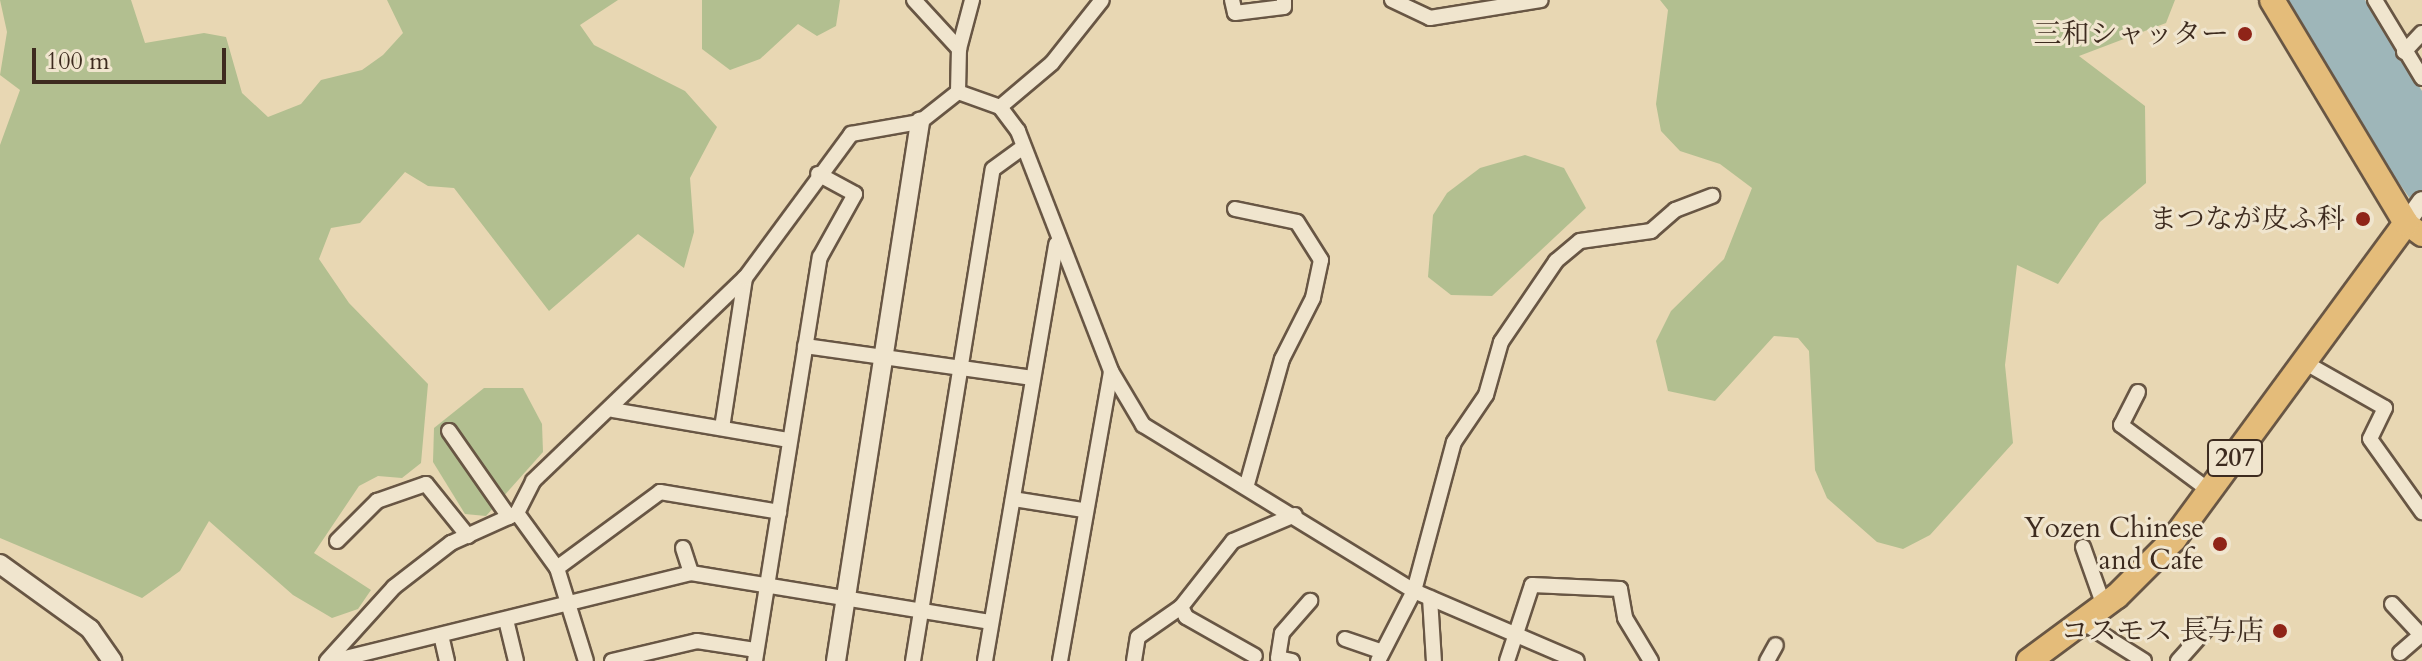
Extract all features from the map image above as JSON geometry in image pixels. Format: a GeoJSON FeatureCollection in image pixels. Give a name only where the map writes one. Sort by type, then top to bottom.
{"type":"FeatureCollection","features":[{"type":"Feature","properties":{"kind":"highway","name":"207"},"geometry":{"type":"LineString","coordinates":[[2029,661],[2084,623],[2174,539],[2304,362],[2416,218],[2272,0]]}},
{"type":"Feature","properties":{"kind":"street"},"geometry":{"type":"LineString","coordinates":[[914,0],[959,49]]}},
{"type":"Feature","properties":{"kind":"street"},"geometry":{"type":"LineString","coordinates":[[958,92],[959,49],[972,0]]}},
{"type":"Feature","properties":{"kind":"street"},"geometry":{"type":"LineString","coordinates":[[1000,107],[1052,63],[1102,0]]}},
{"type":"Feature","properties":{"kind":"street"},"geometry":{"type":"LineString","coordinates":[[1232,0],[1235,13],[1284,7],[1284,0]]}},
{"type":"Feature","properties":{"kind":"street"},"geometry":{"type":"LineString","coordinates":[[1392,0],[1430,18],[1541,0]]}},
{"type":"Feature","properties":{"kind":"street"},"geometry":{"type":"LineString","coordinates":[[2375,0],[2422,78]]}},
{"type":"Feature","properties":{"kind":"street"},"geometry":{"type":"LineString","coordinates":[[2404,52],[2422,33]]}},
{"type":"Feature","properties":{"kind":"street"},"geometry":{"type":"LineString","coordinates":[[958,92],[1000,107],[1023,147],[1056,244],[1111,371],[1143,425],[1165,444],[1247,484],[1414,591],[1514,637],[1577,661]]}},
{"type":"Feature","properties":{"kind":"street"},"geometry":{"type":"LineString","coordinates":[[330,661],[394,587],[468,536],[513,515],[533,481],[613,410],[745,278],[788,227],[834,150],[865,127],[920,122],[958,92]]}},
{"type":"Feature","properties":{"kind":"street"},"geometry":{"type":"LineString","coordinates":[[836,661],[920,122]]}},
{"type":"Feature","properties":{"kind":"street"},"geometry":{"type":"LineString","coordinates":[[913,661],[993,169],[1023,147]]}},
{"type":"Feature","properties":{"kind":"street"},"geometry":{"type":"LineString","coordinates":[[612,661],[697,641],[755,656],[820,257],[855,194],[818,174]]}},
{"type":"Feature","properties":{"kind":"street"},"geometry":{"type":"LineString","coordinates":[[1345,639],[1380,656],[1414,591],[1454,442],[1486,395],[1501,342],[1556,261],[1580,241],[1651,231],[1675,210],[1712,196]]}},
{"type":"Feature","properties":{"kind":"street"},"geometry":{"type":"LineString","coordinates":[[1235,209],[1297,222],[1321,260],[1313,298],[1282,359],[1247,484]]}},
{"type":"Feature","properties":{"kind":"street"},"geometry":{"type":"LineString","coordinates":[[985,661],[1056,244]]}},
{"type":"Feature","properties":{"kind":"street"},"geometry":{"type":"LineString","coordinates":[[722,428],[745,278]]}},
{"type":"Feature","properties":{"kind":"street"},"geometry":{"type":"LineString","coordinates":[[805,346],[1033,378]]}},
{"type":"Feature","properties":{"kind":"street"},"geometry":{"type":"LineString","coordinates":[[2304,362],[2385,408],[2370,439],[2422,512]]}},
{"type":"Feature","properties":{"kind":"street"},"geometry":{"type":"LineString","coordinates":[[1060,661],[1083,510],[1111,371]]}},
{"type":"Feature","properties":{"kind":"street"},"geometry":{"type":"LineString","coordinates":[[2138,392],[2121,425],[2210,491]]}},
{"type":"Feature","properties":{"kind":"street"},"geometry":{"type":"LineString","coordinates":[[613,410],[789,440]]}},
{"type":"Feature","properties":{"kind":"street"},"geometry":{"type":"LineString","coordinates":[[449,431],[557,568],[572,603],[586,661]]}},
{"type":"Feature","properties":{"kind":"street"},"geometry":{"type":"LineString","coordinates":[[337,541],[377,501],[426,484],[468,536]]}},
{"type":"Feature","properties":{"kind":"street"},"geometry":{"type":"LineString","coordinates":[[557,568],[660,492],[779,512]]}},
{"type":"Feature","properties":{"kind":"street"},"geometry":{"type":"LineString","coordinates":[[1013,499],[1083,510]]}},
{"type":"Feature","properties":{"kind":"street"},"geometry":{"type":"LineString","coordinates":[[1134,661],[1138,637],[1181,607],[1245,531],[1295,515]]}},
{"type":"Feature","properties":{"kind":"street"},"geometry":{"type":"LineString","coordinates":[[2083,547],[2104,606]]}},
{"type":"Feature","properties":{"kind":"street"},"geometry":{"type":"LineString","coordinates":[[683,548],[691,573]]}},
{"type":"Feature","properties":{"kind":"street"},"geometry":{"type":"LineString","coordinates":[[0,564],[90,629],[112,661]]}},
{"type":"Feature","properties":{"kind":"street"},"geometry":{"type":"LineString","coordinates":[[330,661],[691,573],[991,622]]}},
{"type":"Feature","properties":{"kind":"street"},"geometry":{"type":"LineString","coordinates":[[1507,661],[1532,585],[1620,589],[1625,618],[1651,661]]}},
{"type":"Feature","properties":{"kind":"street"},"geometry":{"type":"LineString","coordinates":[[1430,598],[1434,661]]}},
{"type":"Feature","properties":{"kind":"street"},"geometry":{"type":"LineString","coordinates":[[1292,661],[1278,658],[1282,633],[1310,601]]}},
{"type":"Feature","properties":{"kind":"street"},"geometry":{"type":"LineString","coordinates":[[2392,604],[2421,635],[2400,653]]}},
{"type":"Feature","properties":{"kind":"street"},"geometry":{"type":"LineString","coordinates":[[1181,607],[1210,631],[1255,656]]}},
{"type":"Feature","properties":{"kind":"street"},"geometry":{"type":"LineString","coordinates":[[506,620],[516,661]]}},
{"type":"Feature","properties":{"kind":"street"},"geometry":{"type":"LineString","coordinates":[[2084,623],[2144,661]]}},
{"type":"Feature","properties":{"kind":"street"},"geometry":{"type":"LineString","coordinates":[[2178,661],[2210,625]]}},
{"type":"Feature","properties":{"kind":"street"},"geometry":{"type":"LineString","coordinates":[[1207,649],[1210,631]]}},
{"type":"Feature","properties":{"kind":"street"},"geometry":{"type":"LineString","coordinates":[[441,635],[447,661]]}},
{"type":"Feature","properties":{"kind":"street"},"geometry":{"type":"LineString","coordinates":[[1767,661],[1776,645]]}},
{"type":"Feature","properties":{"kind":"green space"},"geometry":{"type":"Polygon","coordinates":[[[0,0],[131,0],[145,43],[204,33],[226,37],[242,93],[268,117],[301,104],[321,80],[362,70],[383,55],[403,33],[387,0],[618,0],[580,25],[594,45],[685,91],[717,127],[690,178],[694,232],[684,268],[638,234],[549,311],[454,188],[428,186],[405,172],[360,223],[331,228],[319,259],[349,303],[428,384],[421,463],[402,478],[378,476],[359,486],[314,553],[371,590],[358,609],[332,618],[293,595],[209,521],[180,571],[142,598],[0,538],[0,145],[20,90],[0,75],[7,32],[0,0]]]}},
{"type":"Feature","properties":{"kind":"green space"},"geometry":{"type":"Polygon","coordinates":[[[702,0],[840,0],[836,26],[817,36],[798,24],[760,59],[730,70],[702,49],[702,0]]]}},
{"type":"Feature","properties":{"kind":"green space"},"geometry":{"type":"Polygon","coordinates":[[[1660,0],[2175,0],[2166,23],[2079,56],[2145,106],[2146,183],[2100,222],[2058,284],[2017,265],[2005,365],[2013,443],[1930,535],[1903,549],[1877,542],[1827,498],[1815,470],[1809,351],[1798,338],[1774,336],[1715,401],[1668,391],[1656,341],[1671,311],[1724,259],[1752,188],[1720,164],[1680,151],[1661,131],[1656,104],[1668,10],[1660,0]]]}},
{"type":"Feature","properties":{"kind":"green space"},"geometry":{"type":"Polygon","coordinates":[[[1525,155],[1564,168],[1586,208],[1492,296],[1451,295],[1428,277],[1433,215],[1447,193],[1480,168],[1525,155]]]}},
{"type":"Feature","properties":{"kind":"green space"},"geometry":{"type":"Polygon","coordinates":[[[484,388],[523,388],[542,424],[543,452],[486,516],[465,514],[433,462],[434,428],[484,388]]]}},
{"type":"Feature","properties":{"kind":"water"},"geometry":{"type":"Polygon","coordinates":[[[2286,0],[2365,0],[2422,91],[2422,216],[2326,78],[2286,0]]]}},
{"type":"Feature","properties":{"kind":"place","name":"三和シャッター"},"geometry":{"type":"Point","coordinates":[2245,34]}},
{"type":"Feature","properties":{"kind":"place","name":"まつなが皮ふ科"},"geometry":{"type":"Point","coordinates":[2363,219]}},
{"type":"Feature","properties":{"kind":"place","name":"Yozen Chinese and Cafe"},"geometry":{"type":"Point","coordinates":[2220,544]}},
{"type":"Feature","properties":{"kind":"place","name":"コスモス 長与店"},"geometry":{"type":"Point","coordinates":[2280,631]}}]}
